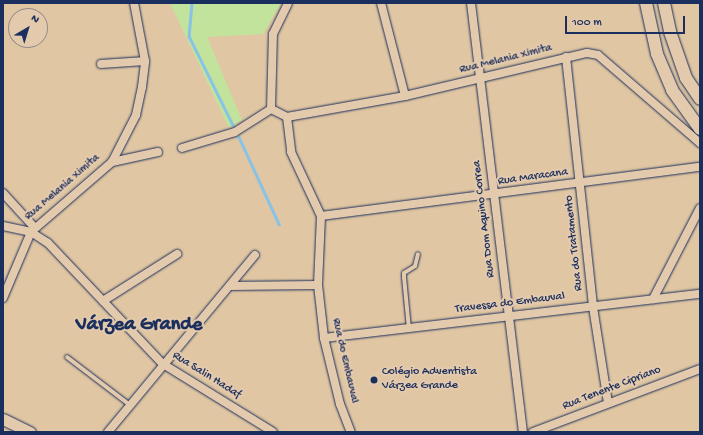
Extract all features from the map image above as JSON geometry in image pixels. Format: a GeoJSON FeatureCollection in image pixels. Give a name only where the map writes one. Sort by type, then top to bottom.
{"type":"FeatureCollection","features":[{"type":"Feature","properties":{"kind":"main road"},"geometry":{"type":"LineString","coordinates":[[646,3],[660,62],[672,90],[700,129]]}},
{"type":"Feature","properties":{"kind":"main road"},"geometry":{"type":"LineString","coordinates":[[664,3],[670,32],[686,78],[700,99]]}},
{"type":"Feature","properties":{"kind":"main road"},"geometry":{"type":"LineString","coordinates":[[3,419],[30,432]]}},
{"type":"Feature","properties":{"kind":"street"},"geometry":{"type":"LineString","coordinates":[[112,162],[136,115],[145,61],[134,3]]}},
{"type":"Feature","properties":{"kind":"street"},"geometry":{"type":"LineString","coordinates":[[271,109],[273,34],[288,3]]}},
{"type":"Feature","properties":{"kind":"street"},"geometry":{"type":"LineString","coordinates":[[381,3],[405,96]]}},
{"type":"Feature","properties":{"kind":"street","name":"Rua Dom Aquino Correa"},"geometry":{"type":"LineString","coordinates":[[471,3],[481,79],[493,195],[524,432]]}},
{"type":"Feature","properties":{"kind":"street","name":"Rua Melania Ximita"},"geometry":{"type":"LineString","coordinates":[[287,116],[405,96],[587,53],[598,55],[700,143]]}},
{"type":"Feature","properties":{"kind":"street","name":"Rua do Tratamento"},"geometry":{"type":"LineString","coordinates":[[566,57],[594,307],[608,403]]}},
{"type":"Feature","properties":{"kind":"street"},"geometry":{"type":"LineString","coordinates":[[101,64],[145,61]]}},
{"type":"Feature","properties":{"kind":"street"},"geometry":{"type":"LineString","coordinates":[[271,109],[287,116]]}},
{"type":"Feature","properties":{"kind":"street"},"geometry":{"type":"LineString","coordinates":[[182,148],[235,132],[271,109]]}},
{"type":"Feature","properties":{"kind":"street","name":"Rua do Embauval"},"geometry":{"type":"LineString","coordinates":[[287,116],[291,152],[322,216],[318,285],[324,338],[340,404],[351,432]]}},
{"type":"Feature","properties":{"kind":"street","name":"Rua Melania Ximita"},"geometry":{"type":"LineString","coordinates":[[3,298],[33,230],[112,162],[158,152]]}},
{"type":"Feature","properties":{"kind":"street","name":"Rua Maracana"},"geometry":{"type":"LineString","coordinates":[[322,216],[700,167]]}},
{"type":"Feature","properties":{"kind":"street"},"geometry":{"type":"LineString","coordinates":[[3,193],[33,230]]}},
{"type":"Feature","properties":{"kind":"street"},"geometry":{"type":"LineString","coordinates":[[653,299],[700,208]]}},
{"type":"Feature","properties":{"kind":"street"},"geometry":{"type":"LineString","coordinates":[[3,226],[33,230]]}},
{"type":"Feature","properties":{"kind":"street","name":"Rua Salin Hadaf"},"geometry":{"type":"LineString","coordinates":[[33,230],[48,243],[163,364],[273,432]]}},
{"type":"Feature","properties":{"kind":"street"},"geometry":{"type":"LineString","coordinates":[[103,300],[177,254]]}},
{"type":"Feature","properties":{"kind":"street"},"geometry":{"type":"LineString","coordinates":[[108,432],[255,255]]}},
{"type":"Feature","properties":{"kind":"street"},"geometry":{"type":"LineString","coordinates":[[230,286],[318,285]]}},
{"type":"Feature","properties":{"kind":"street","name":"Travessa do Embauval"},"geometry":{"type":"LineString","coordinates":[[324,338],[700,294]]}},
{"type":"Feature","properties":{"kind":"street","name":"Rua Tenente Cipriano"},"geometry":{"type":"LineString","coordinates":[[533,432],[700,369]]}},
{"type":"Feature","properties":{"kind":"lane"},"geometry":{"type":"LineString","coordinates":[[409,329],[404,273],[415,266],[418,254]]}},
{"type":"Feature","properties":{"kind":"lane"},"geometry":{"type":"LineString","coordinates":[[67,357],[130,405]]}},
{"type":"Feature","properties":{"kind":"green space"},"geometry":{"type":"Polygon","coordinates":[[[170,3],[281,3],[263,34],[207,37],[242,120],[229,128],[170,3]]]}},
{"type":"Feature","properties":{"kind":"waterway"},"geometry":{"type":"LineString","coordinates":[[192,3],[189,36],[233,125]]}},
{"type":"Feature","properties":{"kind":"waterway"},"geometry":{"type":"LineString","coordinates":[[239,137],[279,224]]}},
{"type":"Feature","properties":{"kind":"place","name":"Colégio Adventista Várzea Grande"},"geometry":{"type":"Point","coordinates":[374,380]}},
{"type":"Feature","properties":{"kind":"district","name":"Várzea Grande"},"geometry":{"type":"Point","coordinates":[139,325]}}]}
